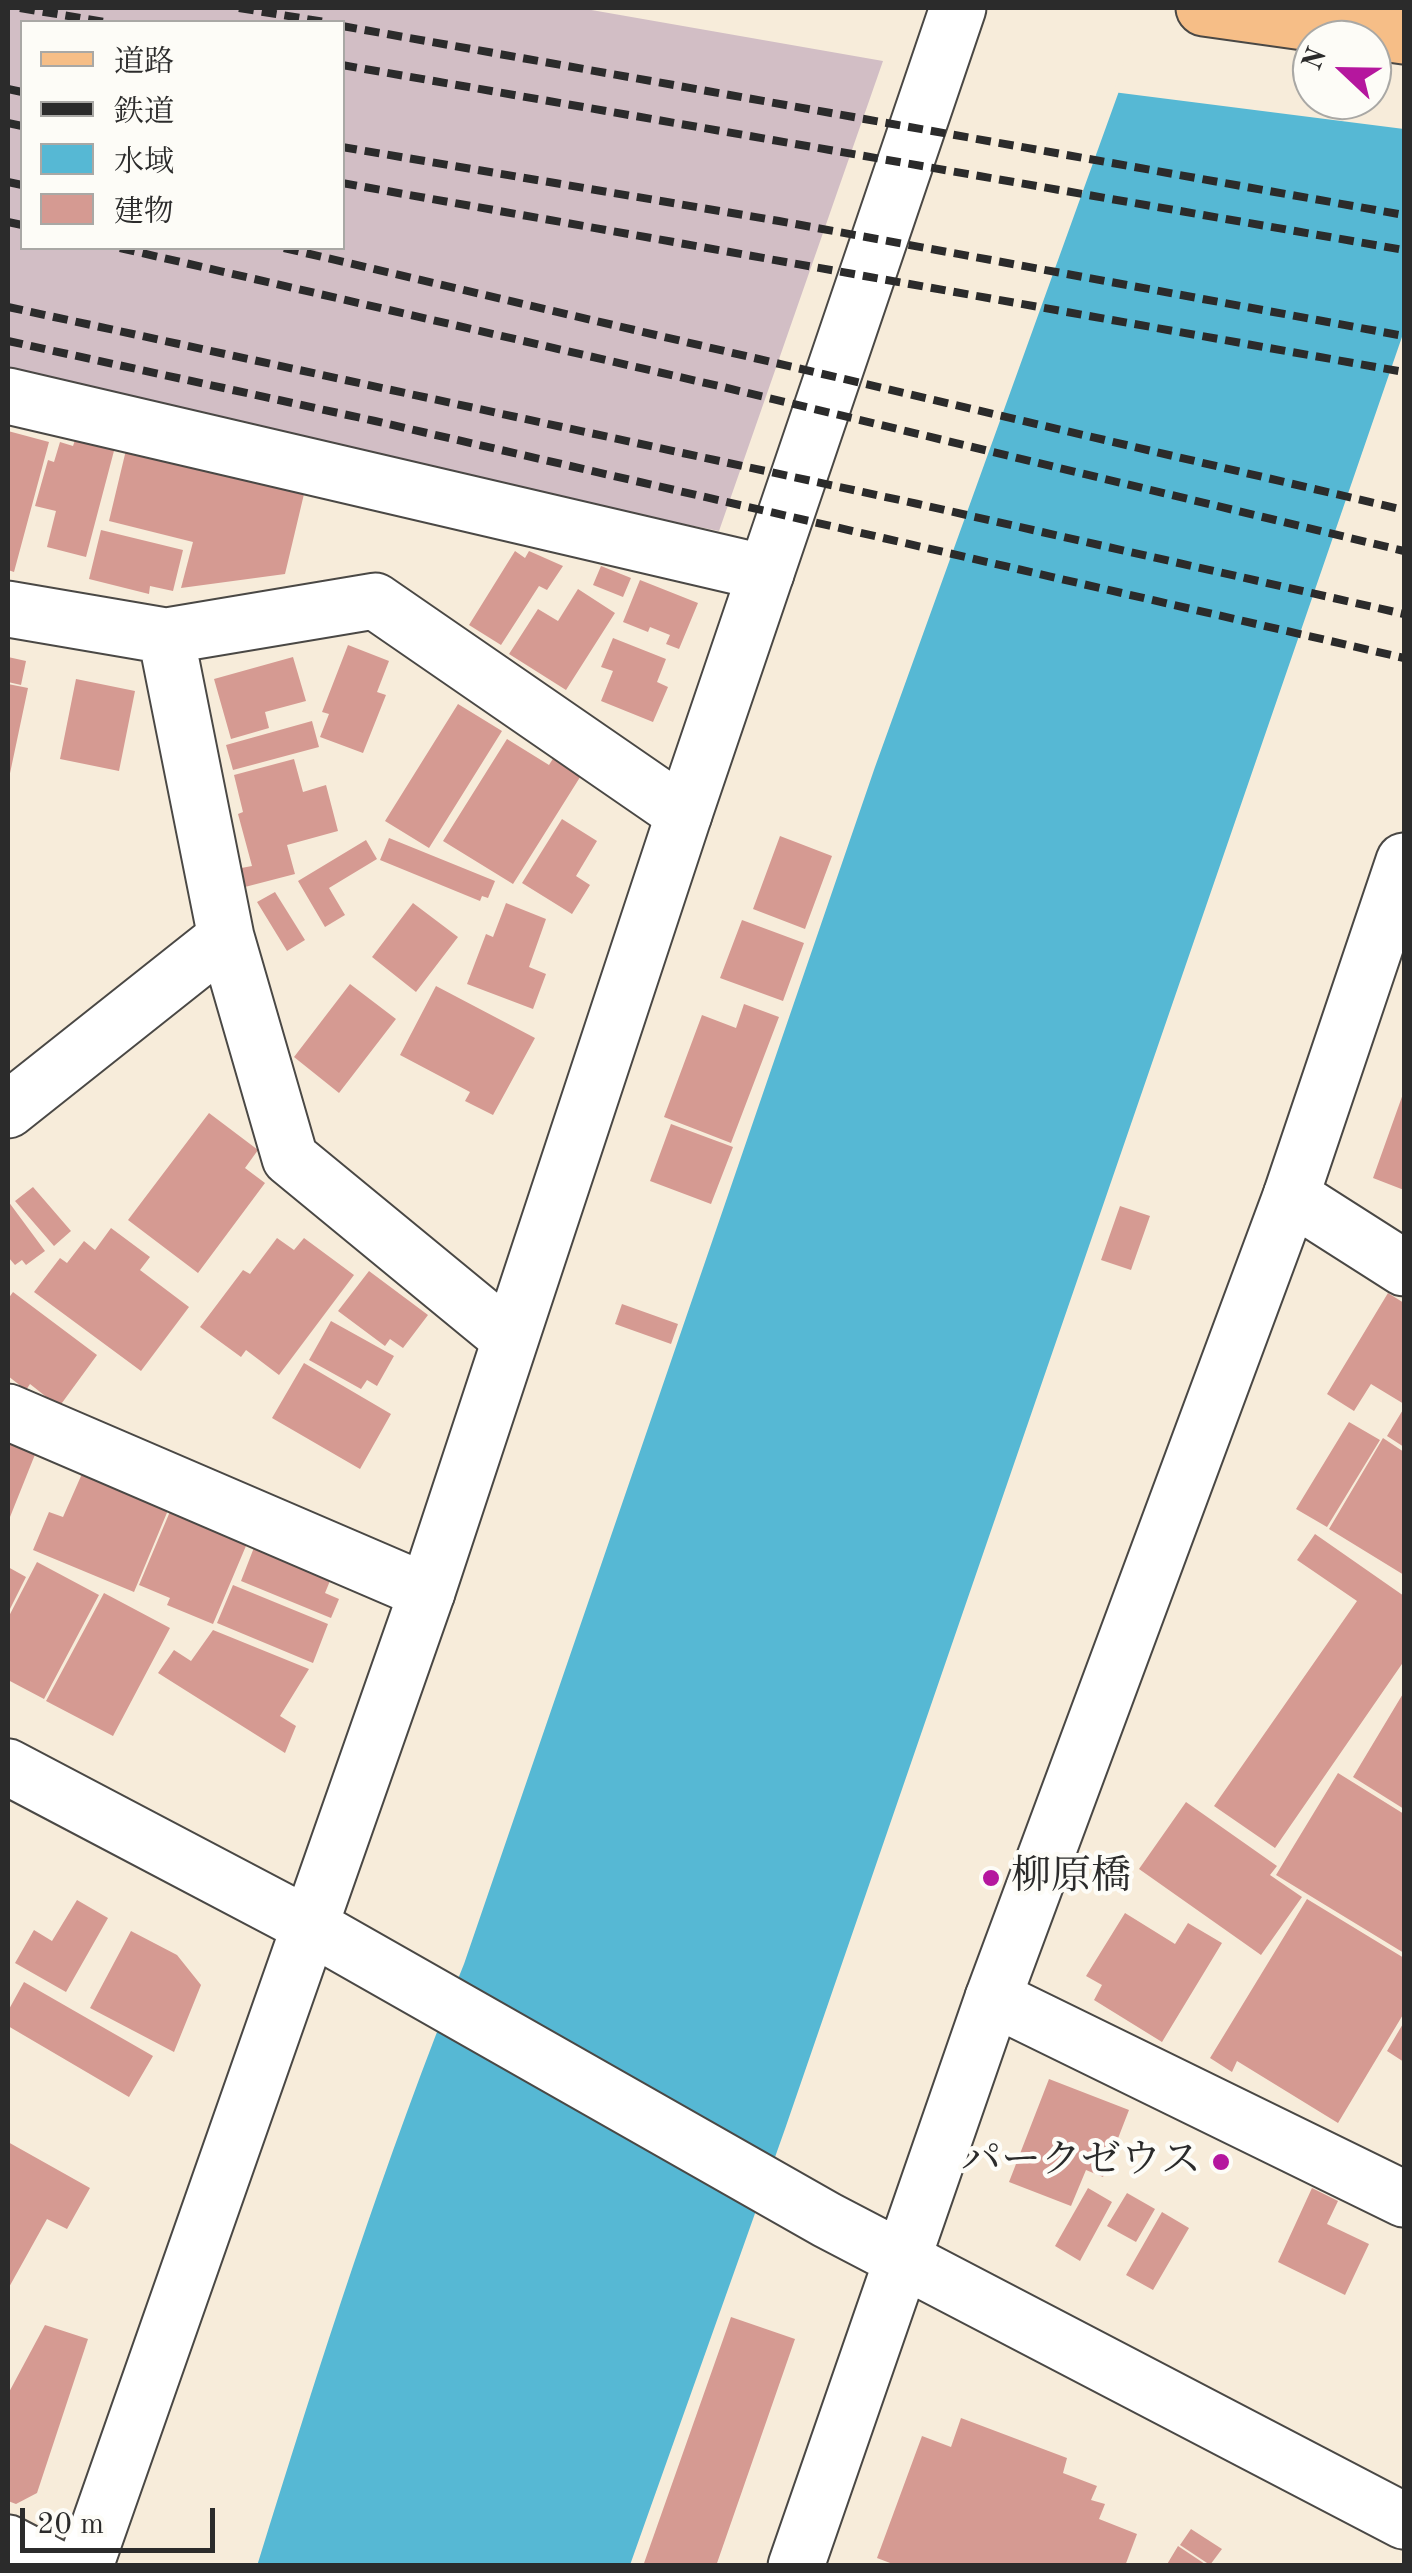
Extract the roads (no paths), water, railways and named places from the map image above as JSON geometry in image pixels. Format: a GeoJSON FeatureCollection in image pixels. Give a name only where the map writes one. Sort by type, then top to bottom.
{"type":"FeatureCollection","features":[{"type":"Feature","properties":{"kind":"main road"},"geometry":{"type":"LineString","coordinates":[[1204,8],[1404,36]]}},
{"type":"Feature","properties":{"kind":"street"},"geometry":{"type":"LineString","coordinates":[[85,2566],[426,1592],[684,814],[958,8]]}},
{"type":"Feature","properties":{"kind":"street"},"geometry":{"type":"LineString","coordinates":[[8,396],[766,574]]}},
{"type":"Feature","properties":{"kind":"street"},"geometry":{"type":"LineString","coordinates":[[8,609],[166,636],[375,601],[684,814]]}},
{"type":"Feature","properties":{"kind":"street"},"geometry":{"type":"LineString","coordinates":[[166,636],[226,936],[290,1158],[510,1339]]}},
{"type":"Feature","properties":{"kind":"street"},"geometry":{"type":"LineString","coordinates":[[796,2566],[994,1998],[1291,1196],[1404,861]]}},
{"type":"Feature","properties":{"kind":"street"},"geometry":{"type":"LineString","coordinates":[[8,1110],[226,936]]}},
{"type":"Feature","properties":{"kind":"street"},"geometry":{"type":"LineString","coordinates":[[1291,1196],[1404,1268]]}},
{"type":"Feature","properties":{"kind":"street"},"geometry":{"type":"LineString","coordinates":[[8,1412],[426,1592]]}},
{"type":"Feature","properties":{"kind":"street"},"geometry":{"type":"LineString","coordinates":[[8,1767],[308,1925],[786,2198],[1404,2521]]}},
{"type":"Feature","properties":{"kind":"street"},"geometry":{"type":"LineString","coordinates":[[994,1998],[1404,2199]]}},
{"type":"Feature","properties":{"kind":"street"},"geometry":{"type":"LineString","coordinates":[[8,2543],[52,2566]]}},
{"type":"Feature","properties":{"kind":"water"},"geometry":{"type":"Polygon","coordinates":[[[1149,8],[1404,8],[1404,331],[785,2129],[630,2565],[257,2566],[380,2188],[464,1964],[875,767],[1149,8]]]}},
{"type":"Feature","properties":{"kind":"railway"},"geometry":{"type":"LineString","coordinates":[[20,8],[93,20]]}},
{"type":"Feature","properties":{"kind":"railway"},"geometry":{"type":"LineString","coordinates":[[239,8],[313,20]]}},
{"type":"Feature","properties":{"kind":"railway"},"geometry":{"type":"LineString","coordinates":[[345,27],[1404,215]]}},
{"type":"Feature","properties":{"kind":"railway"},"geometry":{"type":"LineString","coordinates":[[345,66],[1404,250]]}},
{"type":"Feature","properties":{"kind":"railway"},"geometry":{"type":"LineString","coordinates":[[8,89],[20,92]]}},
{"type":"Feature","properties":{"kind":"railway"},"geometry":{"type":"LineString","coordinates":[[8,123],[20,126]]}},
{"type":"Feature","properties":{"kind":"railway"},"geometry":{"type":"LineString","coordinates":[[345,148],[779,221],[1404,336]]}},
{"type":"Feature","properties":{"kind":"railway"},"geometry":{"type":"LineString","coordinates":[[8,182],[20,185]]}},
{"type":"Feature","properties":{"kind":"railway"},"geometry":{"type":"LineString","coordinates":[[345,184],[1404,372]]}},
{"type":"Feature","properties":{"kind":"railway"},"geometry":{"type":"LineString","coordinates":[[8,222],[20,225]]}},
{"type":"Feature","properties":{"kind":"railway"},"geometry":{"type":"LineString","coordinates":[[129,250],[723,387],[1404,551]]}},
{"type":"Feature","properties":{"kind":"railway"},"geometry":{"type":"LineString","coordinates":[[293,250],[1404,510]]}},
{"type":"Feature","properties":{"kind":"railway"},"geometry":{"type":"LineString","coordinates":[[8,307],[918,504],[1404,614]]}},
{"type":"Feature","properties":{"kind":"railway"},"geometry":{"type":"LineString","coordinates":[[8,341],[375,421],[1404,658]]}},
{"type":"Feature","properties":{"kind":"place","name":"柳原橋"},"geometry":{"type":"Point","coordinates":[991,1878]}},
{"type":"Feature","properties":{"kind":"place","name":"パークゼウス"},"geometry":{"type":"Point","coordinates":[1221,2162]}}]}
